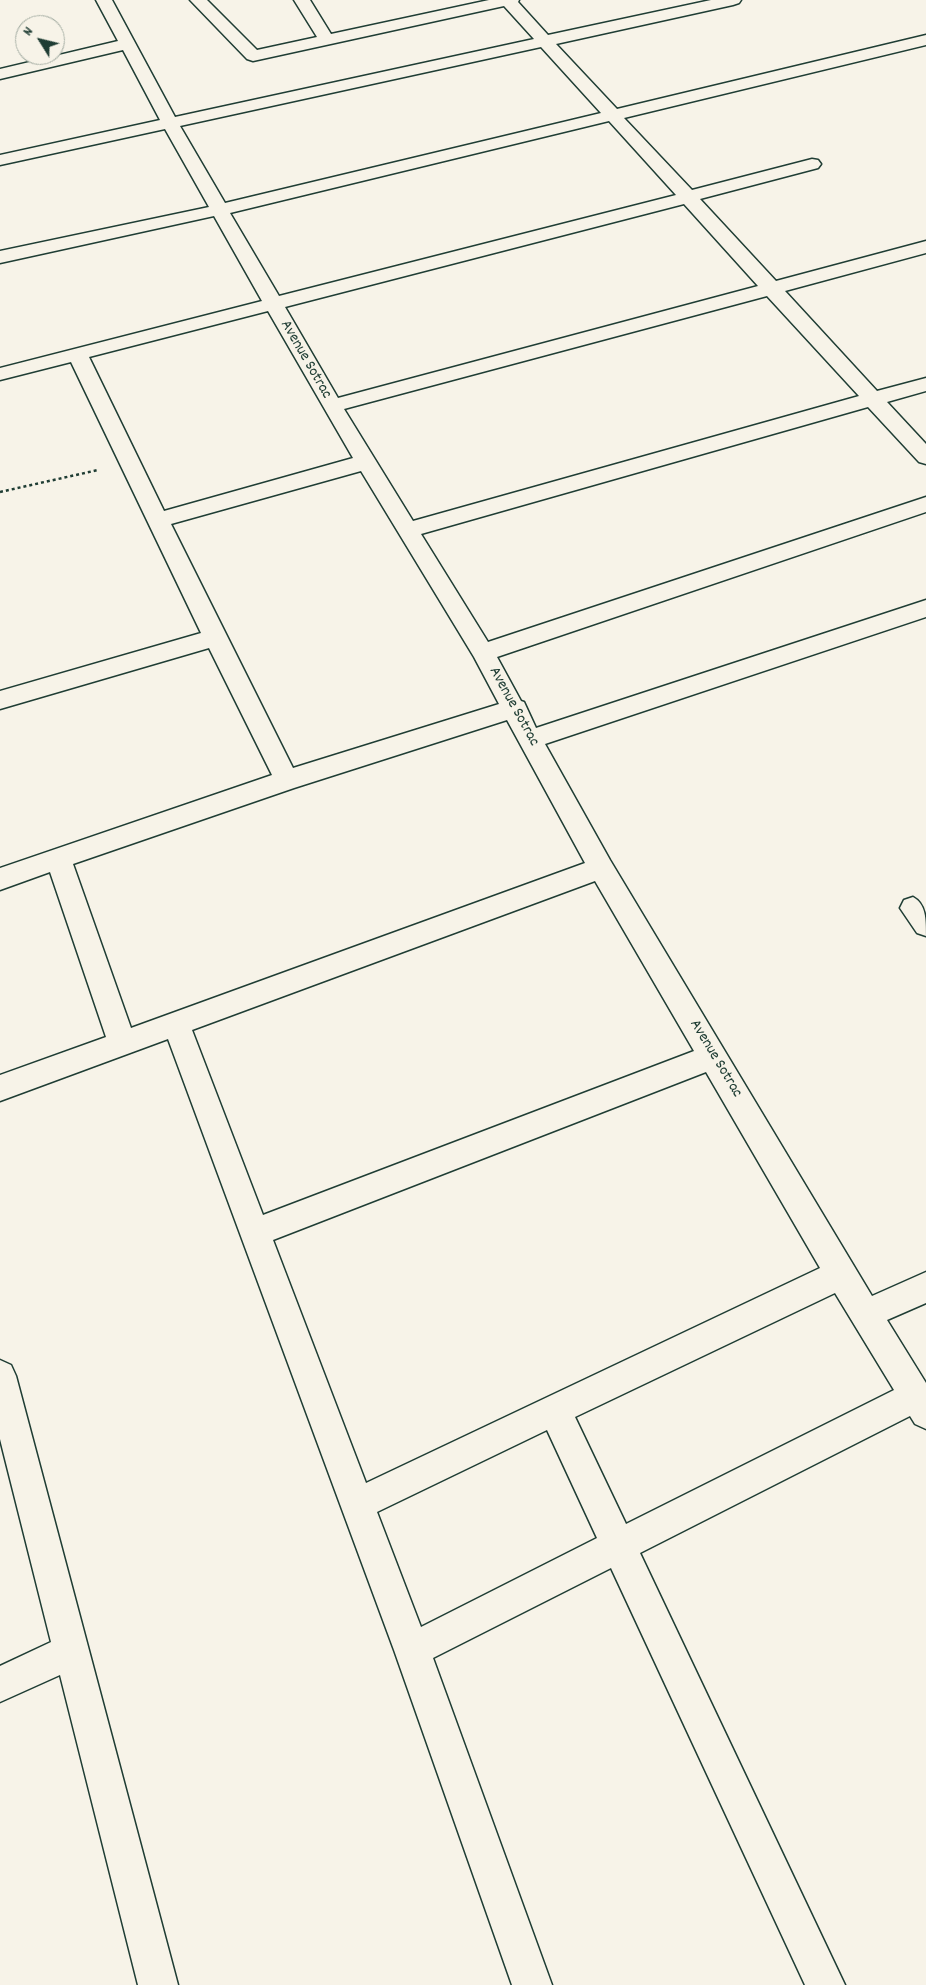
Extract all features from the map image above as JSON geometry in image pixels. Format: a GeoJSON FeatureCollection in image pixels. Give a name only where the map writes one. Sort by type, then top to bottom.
{"type":"FeatureCollection","features":[{"type":"Feature","properties":{"kind":"street","name":"Avenue Sotrac"},"geometry":{"type":"LineString","coordinates":[[104,0],[170,123],[332,406],[483,652],[600,868],[714,1056],[841,1274],[921,1404]]}},
{"type":"Feature","properties":{"kind":"street"},"geometry":{"type":"LineString","coordinates":[[198,0],[253,56],[509,0],[926,457]]}},
{"type":"Feature","properties":{"kind":"street"},"geometry":{"type":"LineString","coordinates":[[302,0],[327,40]]}},
{"type":"Feature","properties":{"kind":"street"},"geometry":{"type":"LineString","coordinates":[[0,160],[734,0]]}},
{"type":"Feature","properties":{"kind":"street"},"geometry":{"type":"LineString","coordinates":[[0,257],[219,210],[926,40]]}},
{"type":"Feature","properties":{"kind":"street"},"geometry":{"type":"LineString","coordinates":[[0,74],[128,44]]}},
{"type":"Feature","properties":{"kind":"street"},"geometry":{"type":"LineString","coordinates":[[0,374],[812,164]]}},
{"type":"Feature","properties":{"kind":"street"},"geometry":{"type":"LineString","coordinates":[[332,406],[926,247]]}},
{"type":"Feature","properties":{"kind":"street"},"geometry":{"type":"LineString","coordinates":[[77,354],[159,520],[214,638],[287,780]]}},
{"type":"Feature","properties":{"kind":"street"},"geometry":{"type":"LineString","coordinates":[[407,530],[926,384]]}},
{"type":"Feature","properties":{"kind":"street"},"geometry":{"type":"LineString","coordinates":[[159,520],[366,462]]}},
{"type":"Feature","properties":{"kind":"street"},"geometry":{"type":"LineString","coordinates":[[483,652],[926,504]]}},
{"type":"Feature","properties":{"kind":"street"},"geometry":{"type":"LineString","coordinates":[[531,739],[926,608]]}},
{"type":"Feature","properties":{"kind":"street"},"geometry":{"type":"LineString","coordinates":[[0,700],[214,638]]}},
{"type":"Feature","properties":{"kind":"street"},"geometry":{"type":"LineString","coordinates":[[0,879],[287,780],[514,708]]}},
{"type":"Feature","properties":{"kind":"street"},"geometry":{"type":"LineString","coordinates":[[59,860],[122,1043]]}},
{"type":"Feature","properties":{"kind":"street"},"geometry":{"type":"LineString","coordinates":[[0,1088],[600,868]]}},
{"type":"Feature","properties":{"kind":"street"},"geometry":{"type":"LineString","coordinates":[[176,1024],[412,1650],[532,1985]]}},
{"type":"Feature","properties":{"kind":"street"},"geometry":{"type":"LineString","coordinates":[[254,1233],[714,1056]]}},
{"type":"Feature","properties":{"kind":"street"},"geometry":{"type":"LineString","coordinates":[[357,1504],[841,1274]]}},
{"type":"Feature","properties":{"kind":"street"},"geometry":{"type":"LineString","coordinates":[[866,1314],[926,1287]]}},
{"type":"Feature","properties":{"kind":"street"},"geometry":{"type":"LineString","coordinates":[[0,1376],[158,1985]]}},
{"type":"Feature","properties":{"kind":"street"},"geometry":{"type":"LineString","coordinates":[[412,1650],[618,1546],[921,1404]]}},
{"type":"Feature","properties":{"kind":"street"},"geometry":{"type":"LineString","coordinates":[[555,1411],[618,1546],[814,1981]]}},
{"type":"Feature","properties":{"kind":"street"},"geometry":{"type":"LineString","coordinates":[[0,1684],[71,1651]]}},
{"type":"Feature","properties":{"kind":"path"},"geometry":{"type":"LineString","coordinates":[[0,492],[130,463]]}}]}
